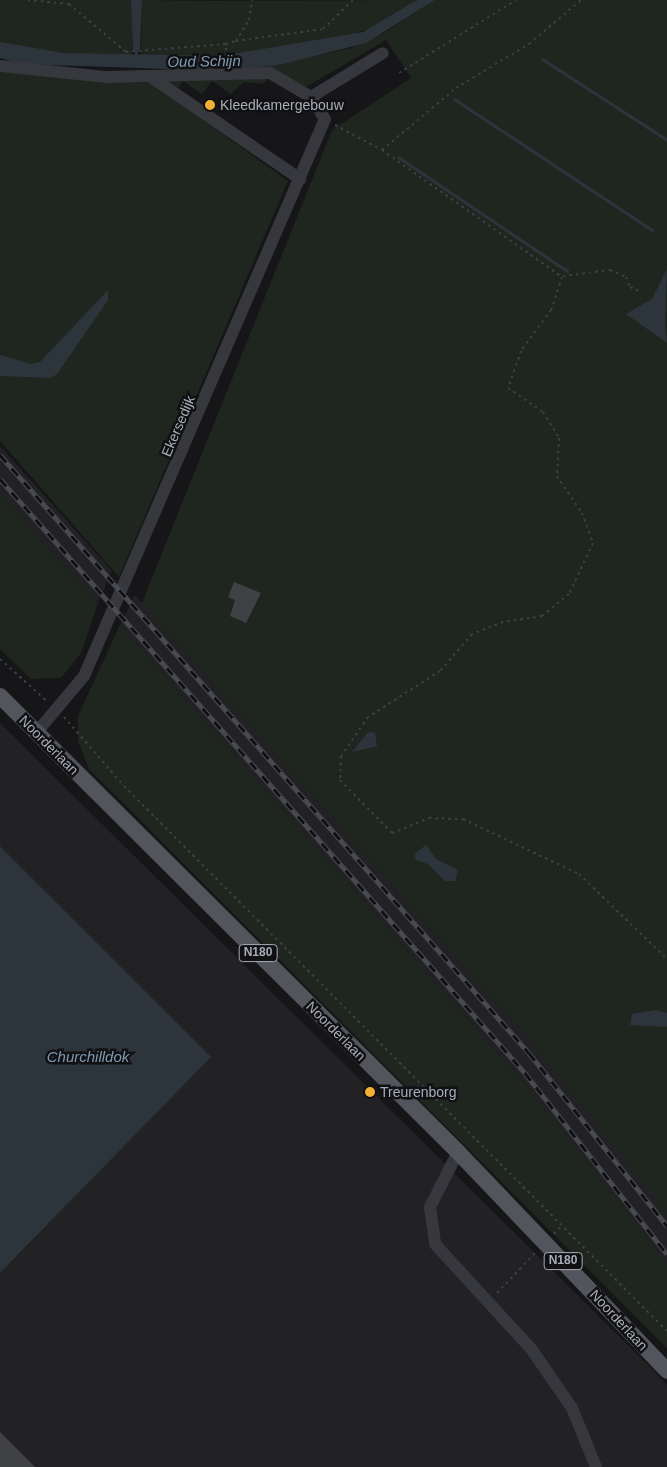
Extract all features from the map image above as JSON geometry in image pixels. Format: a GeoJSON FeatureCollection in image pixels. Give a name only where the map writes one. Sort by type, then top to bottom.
{"type":"FeatureCollection","features":[{"type":"Feature","properties":{"kind":"main road","name":"Noorderlaan"},"geometry":{"type":"LineString","coordinates":[[0,696],[458,1152],[667,1371]]}},
{"type":"Feature","properties":{"kind":"street"},"geometry":{"type":"LineString","coordinates":[[311,97],[383,53]]}},
{"type":"Feature","properties":{"kind":"street"},"geometry":{"type":"LineString","coordinates":[[0,66],[60,74],[151,77],[270,73],[311,97],[325,119]]}},
{"type":"Feature","properties":{"kind":"street"},"geometry":{"type":"LineString","coordinates":[[151,77],[300,179]]}},
{"type":"Feature","properties":{"kind":"street","name":"Ekersedijk"},"geometry":{"type":"LineString","coordinates":[[37,732],[84,676],[325,119]]}},
{"type":"Feature","properties":{"kind":"street"},"geometry":{"type":"LineString","coordinates":[[458,1152],[434,1194],[431,1230],[443,1256],[489,1301],[532,1350],[572,1408],[596,1467]]}},
{"type":"Feature","properties":{"kind":"path"},"geometry":{"type":"LineString","coordinates":[[28,0],[69,4],[126,52],[226,44],[322,29],[353,0]]}},
{"type":"Feature","properties":{"kind":"path"},"geometry":{"type":"LineString","coordinates":[[236,42],[249,20],[252,0]]}},
{"type":"Feature","properties":{"kind":"path"},"geometry":{"type":"LineString","coordinates":[[399,73],[516,0]]}},
{"type":"Feature","properties":{"kind":"path"},"geometry":{"type":"LineString","coordinates":[[382,150],[456,88],[529,44],[581,0]]}},
{"type":"Feature","properties":{"kind":"path"},"geometry":{"type":"LineString","coordinates":[[226,44],[226,52]]}},
{"type":"Feature","properties":{"kind":"path"},"geometry":{"type":"LineString","coordinates":[[325,119],[382,150],[562,277],[610,270],[626,276],[630,287],[640,292]]}},
{"type":"Feature","properties":{"kind":"path"},"geometry":{"type":"LineString","coordinates":[[562,277],[552,310],[521,351],[508,388],[543,412],[559,438],[557,476],[582,513],[593,543],[584,568],[569,594],[542,616],[502,622],[472,634],[440,671],[368,717],[341,756],[340,780],[392,834],[429,818],[463,819],[580,874],[667,959]]}},
{"type":"Feature","properties":{"kind":"path"},"geometry":{"type":"LineString","coordinates":[[0,659],[46,699]]}},
{"type":"Feature","properties":{"kind":"path"},"geometry":{"type":"LineString","coordinates":[[71,725],[124,786],[667,1330]]}},
{"type":"Feature","properties":{"kind":"path"},"geometry":{"type":"LineString","coordinates":[[489,1301],[563,1224]]}},
{"type":"Feature","properties":{"kind":"shaded area"},"geometry":{"type":"Polygon","coordinates":[[[0,0],[134,0],[132,57],[50,52],[0,42],[0,0]]]}},
{"type":"Feature","properties":{"kind":"shaded area"},"geometry":{"type":"Polygon","coordinates":[[[142,0],[417,0],[377,26],[350,35],[224,56],[141,57],[142,0]]]}},
{"type":"Feature","properties":{"kind":"shaded area"},"geometry":{"type":"Polygon","coordinates":[[[435,0],[667,0],[667,1213],[533,1044],[142,603],[332,130],[411,78],[386,40],[306,87],[274,69],[264,84],[244,82],[231,94],[212,81],[202,94],[183,81],[178,88],[165,79],[265,67],[351,48],[382,34],[435,0]]]}},
{"type":"Feature","properties":{"kind":"shaded area"},"geometry":{"type":"Polygon","coordinates":[[[0,72],[151,83],[288,181],[119,577],[0,441],[0,72]]]}},
{"type":"Feature","properties":{"kind":"shaded area"},"geometry":{"type":"Polygon","coordinates":[[[0,446],[112,571],[98,603],[0,494],[0,446]]]}},
{"type":"Feature","properties":{"kind":"shaded area"},"geometry":{"type":"Polygon","coordinates":[[[0,494],[98,603],[81,653],[61,678],[31,679],[0,649],[0,494]]]}},
{"type":"Feature","properties":{"kind":"shaded area"},"geometry":{"type":"Polygon","coordinates":[[[135,595],[533,1044],[621,1151],[667,1213],[667,1265],[518,1076],[120,625],[135,595]]]}},
{"type":"Feature","properties":{"kind":"shaded area"},"geometry":{"type":"Polygon","coordinates":[[[120,625],[518,1076],[640,1227],[667,1265],[667,1348],[89,769],[78,741],[78,716],[120,625]]]}},
{"type":"Feature","properties":{"kind":"shaded area"},"geometry":{"type":"Polygon","coordinates":[[[0,723],[667,1385],[667,1467],[0,1467],[0,1273],[210,1057],[0,846],[0,723]]]}},
{"type":"Feature","properties":{"kind":"water"},"geometry":{"type":"Polygon","coordinates":[[[131,0],[142,0],[140,50],[133,50],[131,0]]]}},
{"type":"Feature","properties":{"kind":"water"},"geometry":{"type":"Polygon","coordinates":[[[417,0],[435,0],[366,43],[283,64],[228,72],[227,55],[363,32],[417,0]]]}},
{"type":"Feature","properties":{"kind":"water","name":"Oud Schijn"},"geometry":{"type":"Polygon","coordinates":[[[0,42],[64,53],[224,56],[226,71],[22,64],[0,58],[0,42]]]}},
{"type":"Feature","properties":{"kind":"water"},"geometry":{"type":"Polygon","coordinates":[[[667,269],[665,326],[667,343],[626,314],[652,299],[667,269]]]}},
{"type":"Feature","properties":{"kind":"water"},"geometry":{"type":"Polygon","coordinates":[[[108,290],[108,300],[57,374],[51,378],[0,376],[0,355],[31,364],[40,362],[108,290]]]}},
{"type":"Feature","properties":{"kind":"water"},"geometry":{"type":"Polygon","coordinates":[[[368,732],[375,733],[377,746],[352,752],[368,732]]]}},
{"type":"Feature","properties":{"kind":"water"},"geometry":{"type":"Polygon","coordinates":[[[426,845],[436,859],[458,870],[455,881],[445,881],[428,864],[416,860],[414,854],[426,845]]]}},
{"type":"Feature","properties":{"kind":"water","name":"Churchilldok"},"geometry":{"type":"Polygon","coordinates":[[[0,846],[211,1057],[0,1273],[0,846]]]}},
{"type":"Feature","properties":{"kind":"water"},"geometry":{"type":"Polygon","coordinates":[[[655,1010],[667,1013],[667,1027],[630,1025],[632,1014],[655,1010]]]}},
{"type":"Feature","properties":{"kind":"building"},"geometry":{"type":"Polygon","coordinates":[[[234,582],[261,593],[246,623],[230,616],[235,600],[228,597],[234,582]]]}},
{"type":"Feature","properties":{"kind":"building"},"geometry":{"type":"Polygon","coordinates":[[[0,1432],[35,1467],[0,1467],[0,1432]]]}},
{"type":"Feature","properties":{"kind":"waterway"},"geometry":{"type":"LineString","coordinates":[[136,50],[136,60]]}},
{"type":"Feature","properties":{"kind":"waterway"},"geometry":{"type":"LineString","coordinates":[[542,59],[667,140]]}},
{"type":"Feature","properties":{"kind":"waterway"},"geometry":{"type":"LineString","coordinates":[[454,99],[652,230]]}},
{"type":"Feature","properties":{"kind":"waterway"},"geometry":{"type":"LineString","coordinates":[[398,157],[567,271]]}},
{"type":"Feature","properties":{"kind":"railway"},"geometry":{"type":"LineString","coordinates":[[0,455],[529,1053],[667,1226]]}},
{"type":"Feature","properties":{"kind":"railway"},"geometry":{"type":"LineString","coordinates":[[0,479],[525,1073],[667,1254]]}},
{"type":"Feature","properties":{"kind":"place","name":"Kleedkamergebouw"},"geometry":{"type":"Point","coordinates":[210,105]}},
{"type":"Feature","properties":{"kind":"place","name":"Treurenborg"},"geometry":{"type":"Point","coordinates":[370,1092]}}]}
